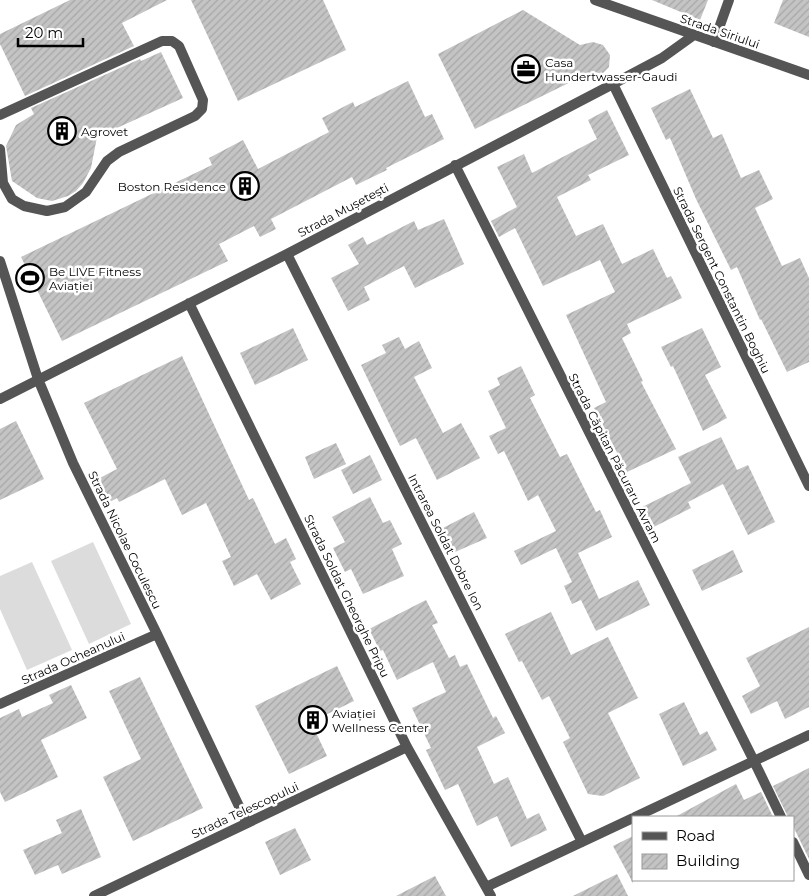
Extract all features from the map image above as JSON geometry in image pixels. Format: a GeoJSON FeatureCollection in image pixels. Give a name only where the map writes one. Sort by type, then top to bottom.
{"type":"FeatureCollection","features":[{"type":"Feature","properties":{"kind":"street","name":"Strada Siriului"},"geometry":{"type":"LineString","coordinates":[[595,0],[809,75]]}},
{"type":"Feature","properties":{"kind":"street"},"geometry":{"type":"LineString","coordinates":[[714,42],[728,0]]}},
{"type":"Feature","properties":{"kind":"street","name":"Strada Mușetești"},"geometry":{"type":"LineString","coordinates":[[0,399],[287,254],[613,84],[662,58],[694,35]]}},
{"type":"Feature","properties":{"kind":"street"},"geometry":{"type":"LineString","coordinates":[[0,115],[162,41],[172,41],[179,46],[203,100],[202,109],[195,116],[119,152],[107,161],[86,192],[65,207],[47,211],[24,206],[12,199],[4,183],[0,149]]}},
{"type":"Feature","properties":{"kind":"street","name":"Strada Sergent Constantin Boghiu"},"geometry":{"type":"LineString","coordinates":[[613,84],[809,486]]}},
{"type":"Feature","properties":{"kind":"street","name":"Strada Căpitan Păcuraru Avram"},"geometry":{"type":"LineString","coordinates":[[455,165],[781,816]]}},
{"type":"Feature","properties":{"kind":"street","name":"Intrarea Soldat Dobre Ion"},"geometry":{"type":"LineString","coordinates":[[287,254],[582,842]]}},
{"type":"Feature","properties":{"kind":"street","name":"Strada Nicolae Coculescu"},"geometry":{"type":"LineString","coordinates":[[0,261],[38,379],[73,463],[157,634],[246,823]]}},
{"type":"Feature","properties":{"kind":"street","name":"Strada Soldat Gheorghe Pripu"},"geometry":{"type":"LineString","coordinates":[[189,303],[407,747],[488,892]]}},
{"type":"Feature","properties":{"kind":"street","name":"Strada Ocheanului"},"geometry":{"type":"LineString","coordinates":[[0,704],[157,634]]}},
{"type":"Feature","properties":{"kind":"street"},"geometry":{"type":"LineString","coordinates":[[638,816],[809,735]]}},
{"type":"Feature","properties":{"kind":"street","name":"Strada Telescopului"},"geometry":{"type":"LineString","coordinates":[[94,896],[407,747]]}},
{"type":"Feature","properties":{"kind":"street"},"geometry":{"type":"LineString","coordinates":[[488,892],[582,842],[632,819]]}},
{"type":"Feature","properties":{"kind":"street"},"geometry":{"type":"LineString","coordinates":[[794,844],[809,875]]}},
{"type":"Feature","properties":{"kind":"shaded area"},"geometry":{"type":"Polygon","coordinates":[[[93,542],[131,624],[89,644],[51,561],[93,542]]]}},
{"type":"Feature","properties":{"kind":"shaded area"},"geometry":{"type":"Polygon","coordinates":[[[32,562],[72,650],[27,670],[0,609],[0,576],[32,562]]]}},
{"type":"Feature","properties":{"kind":"building"},"geometry":{"type":"Polygon","coordinates":[[[70,0],[167,0],[122,23],[134,46],[25,96],[0,44],[0,34],[70,0]]]}},
{"type":"Feature","properties":{"kind":"building"},"geometry":{"type":"Polygon","coordinates":[[[191,0],[323,0],[346,50],[238,101],[191,0]]]}},
{"type":"Feature","properties":{"kind":"building"},"geometry":{"type":"Polygon","coordinates":[[[652,0],[708,0],[700,20],[652,0]]]}},
{"type":"Feature","properties":{"kind":"building"},"geometry":{"type":"Polygon","coordinates":[[[783,0],[809,0],[809,37],[774,23],[783,0]]]}},
{"type":"Feature","properties":{"kind":"building","name":"Casa Hundertwasser-Gaudi"},"geometry":{"type":"Polygon","coordinates":[[[523,10],[580,45],[593,42],[603,45],[610,55],[609,67],[602,74],[596,76],[585,75],[475,129],[438,54],[523,10]]]}},
{"type":"Feature","properties":{"kind":"building","name":"Agrovet"},"geometry":{"type":"Polygon","coordinates":[[[161,52],[183,98],[97,137],[91,168],[76,191],[68,196],[52,201],[37,198],[12,181],[6,146],[16,125],[34,114],[31,108],[140,59],[141,61],[161,52]]]}},
{"type":"Feature","properties":{"kind":"building"},"geometry":{"type":"Polygon","coordinates":[[[408,81],[425,117],[432,114],[444,139],[356,185],[352,177],[271,219],[276,229],[260,237],[254,226],[219,244],[228,261],[62,341],[21,257],[212,165],[209,158],[243,140],[258,169],[329,132],[322,118],[353,102],[355,107],[408,81]]]}},
{"type":"Feature","properties":{"kind":"building"},"geometry":{"type":"Polygon","coordinates":[[[690,89],[713,138],[722,134],[741,178],[759,170],[773,199],[755,208],[782,266],[800,258],[809,278],[809,362],[787,372],[760,320],[737,267],[731,270],[696,199],[670,138],[666,140],[651,108],[690,89]]]}},
{"type":"Feature","properties":{"kind":"building"},"geometry":{"type":"Polygon","coordinates":[[[607,110],[629,155],[588,175],[591,180],[557,197],[576,236],[603,224],[622,264],[653,249],[667,278],[671,276],[682,298],[627,324],[631,333],[622,338],[643,381],[641,382],[676,449],[627,472],[594,408],[606,402],[566,315],[615,292],[600,260],[543,286],[515,228],[499,237],[491,221],[517,207],[497,167],[524,154],[532,173],[597,139],[588,120],[607,110]]]}},
{"type":"Feature","properties":{"kind":"building"},"geometry":{"type":"Polygon","coordinates":[[[444,219],[464,264],[415,288],[404,266],[364,287],[370,300],[348,311],[331,278],[359,264],[348,245],[363,237],[367,245],[414,221],[418,230],[444,219]]]}},
{"type":"Feature","properties":{"kind":"building"},"geometry":{"type":"Polygon","coordinates":[[[293,328],[308,360],[255,385],[240,353],[293,328]]]}},
{"type":"Feature","properties":{"kind":"building"},"geometry":{"type":"Polygon","coordinates":[[[702,328],[721,367],[705,375],[727,418],[703,431],[673,366],[671,367],[661,347],[702,328]]]}},
{"type":"Feature","properties":{"kind":"building"},"geometry":{"type":"Polygon","coordinates":[[[399,337],[405,349],[419,341],[432,368],[414,377],[443,433],[461,423],[480,458],[437,480],[416,438],[400,446],[361,365],[386,353],[382,345],[399,337]]]}},
{"type":"Feature","properties":{"kind":"building"},"geometry":{"type":"Polygon","coordinates":[[[182,356],[249,500],[253,498],[275,544],[286,538],[296,559],[290,562],[301,584],[271,600],[257,574],[234,586],[222,561],[231,557],[206,503],[182,515],[165,479],[119,502],[117,498],[108,503],[96,480],[117,469],[84,403],[182,356]]]}},
{"type":"Feature","properties":{"kind":"building"},"geometry":{"type":"Polygon","coordinates":[[[521,366],[535,395],[530,398],[560,457],[567,454],[596,512],[600,510],[612,537],[578,553],[599,599],[638,580],[650,605],[596,631],[581,600],[572,604],[564,586],[572,582],[556,548],[521,565],[514,551],[556,531],[538,495],[528,501],[504,451],[498,454],[489,436],[506,428],[488,391],[500,385],[497,378],[521,366]]]}},
{"type":"Feature","properties":{"kind":"building"},"geometry":{"type":"Polygon","coordinates":[[[16,421],[44,479],[0,500],[0,429],[16,421]]]}},
{"type":"Feature","properties":{"kind":"building"},"geometry":{"type":"Polygon","coordinates":[[[721,437],[737,470],[748,465],[775,522],[748,535],[723,484],[688,502],[691,508],[646,531],[636,510],[691,483],[678,457],[721,437]]]}},
{"type":"Feature","properties":{"kind":"building"},"geometry":{"type":"Polygon","coordinates":[[[336,443],[346,464],[314,479],[305,457],[336,443]]]}},
{"type":"Feature","properties":{"kind":"building"},"geometry":{"type":"Polygon","coordinates":[[[370,455],[382,480],[353,494],[341,470],[370,455]]]}},
{"type":"Feature","properties":{"kind":"building"},"geometry":{"type":"Polygon","coordinates":[[[370,497],[383,523],[390,520],[402,544],[392,549],[404,576],[363,594],[351,569],[345,572],[333,548],[345,542],[332,517],[370,497]]]}},
{"type":"Feature","properties":{"kind":"building"},"geometry":{"type":"Polygon","coordinates":[[[474,512],[487,538],[455,552],[443,528],[474,512]]]}},
{"type":"Feature","properties":{"kind":"building"},"geometry":{"type":"Polygon","coordinates":[[[733,550],[743,572],[702,591],[692,570],[733,550]]]}},
{"type":"Feature","properties":{"kind":"building"},"geometry":{"type":"Polygon","coordinates":[[[426,600],[438,623],[432,625],[449,658],[455,655],[460,667],[467,664],[493,718],[496,716],[505,733],[477,747],[494,784],[508,777],[527,819],[539,813],[547,830],[511,847],[497,816],[477,826],[458,784],[445,790],[426,750],[431,748],[412,708],[446,692],[433,662],[397,680],[383,650],[380,651],[369,629],[426,600]]]}},
{"type":"Feature","properties":{"kind":"building"},"geometry":{"type":"Polygon","coordinates":[[[551,612],[571,655],[608,637],[638,698],[608,713],[640,778],[603,796],[588,794],[563,742],[570,738],[549,696],[542,700],[522,661],[519,662],[505,634],[551,612]]]}},
{"type":"Feature","properties":{"kind":"building"},"geometry":{"type":"Polygon","coordinates":[[[809,627],[809,707],[785,719],[777,701],[751,714],[742,696],[760,686],[746,658],[809,627]]]}},
{"type":"Feature","properties":{"kind":"building","name":"Aviației Wellness Center"},"geometry":{"type":"Polygon","coordinates":[[[337,666],[354,701],[311,722],[327,756],[289,774],[255,706],[337,666]]]}},
{"type":"Feature","properties":{"kind":"building"},"geometry":{"type":"Polygon","coordinates":[[[140,677],[203,808],[133,841],[103,777],[141,759],[109,691],[140,677]]]}},
{"type":"Feature","properties":{"kind":"building"},"geometry":{"type":"Polygon","coordinates":[[[71,685],[87,718],[41,740],[58,777],[5,802],[0,792],[0,718],[19,709],[22,717],[53,703],[49,695],[71,685]]]}},
{"type":"Feature","properties":{"kind":"building"},"geometry":{"type":"Polygon","coordinates":[[[684,702],[700,735],[707,731],[717,750],[683,766],[659,714],[684,702]]]}},
{"type":"Feature","properties":{"kind":"building"},"geometry":{"type":"Polygon","coordinates":[[[809,768],[809,859],[794,828],[794,816],[788,816],[773,786],[809,768]]]}},
{"type":"Feature","properties":{"kind":"building"},"geometry":{"type":"Polygon","coordinates":[[[736,784],[744,800],[761,792],[773,816],[677,816],[736,784]]]}},
{"type":"Feature","properties":{"kind":"building"},"geometry":{"type":"Polygon","coordinates":[[[81,809],[101,857],[62,874],[58,865],[35,875],[23,850],[62,833],[56,820],[81,809]]]}},
{"type":"Feature","properties":{"kind":"building"},"geometry":{"type":"Polygon","coordinates":[[[295,828],[311,860],[280,875],[265,842],[295,828]]]}},
{"type":"Feature","properties":{"kind":"building"},"geometry":{"type":"Polygon","coordinates":[[[632,836],[633,883],[613,846],[632,836]]]}},
{"type":"Feature","properties":{"kind":"building"},"geometry":{"type":"Polygon","coordinates":[[[617,874],[628,896],[573,896],[617,874]]]}},
{"type":"Feature","properties":{"kind":"building"},"geometry":{"type":"Polygon","coordinates":[[[435,876],[446,896],[396,896],[435,876]]]}},
{"type":"Feature","properties":{"kind":"place","name":"Casa Hundertwasser-Gaudi"},"geometry":{"type":"Point","coordinates":[526,69]}},
{"type":"Feature","properties":{"kind":"place","name":"Agrovet"},"geometry":{"type":"Point","coordinates":[62,131]}},
{"type":"Feature","properties":{"kind":"place","name":"Boston Residence"},"geometry":{"type":"Point","coordinates":[245,186]}},
{"type":"Feature","properties":{"kind":"place","name":"Be LIVE Fitness Aviației"},"geometry":{"type":"Point","coordinates":[30,278]}},
{"type":"Feature","properties":{"kind":"place","name":"Aviației Wellness Center"},"geometry":{"type":"Point","coordinates":[313,720]}}]}
